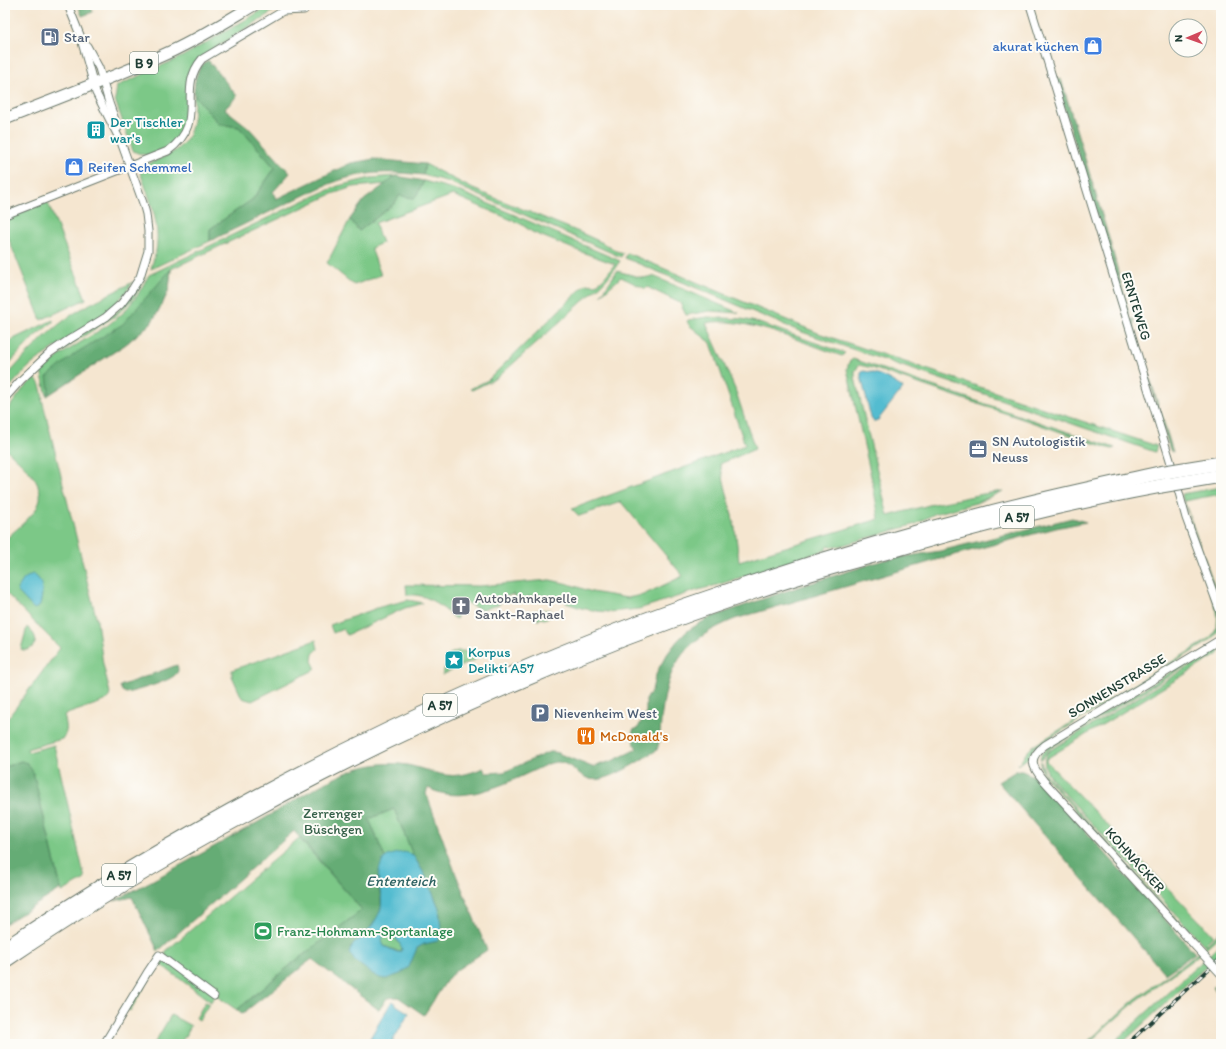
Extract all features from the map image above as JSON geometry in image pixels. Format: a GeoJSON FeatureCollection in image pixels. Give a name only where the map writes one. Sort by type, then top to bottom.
{"type":"FeatureCollection","features":[{"type":"Feature","properties":{"kind":"highway","name":"A 57"},"geometry":{"type":"LineString","coordinates":[[5,948],[106,882],[201,826],[302,772],[429,709],[582,644],[706,598],[830,557],[990,512],[1085,489],[1159,473],[1221,463]]}},
{"type":"Feature","properties":{"kind":"highway","name":"A 57"},"geometry":{"type":"LineString","coordinates":[[5,960],[174,854],[249,812],[432,720],[578,657],[752,593],[854,561],[992,523],[1116,494],[1221,476]]}},
{"type":"Feature","properties":{"kind":"main road","name":"B 9"},"geometry":{"type":"LineString","coordinates":[[5,119],[172,51],[200,37],[254,5]]}},
{"type":"Feature","properties":{"kind":"street"},"geometry":{"type":"LineString","coordinates":[[5,398],[21,380],[51,352],[116,309],[137,283],[146,260],[148,231],[143,203],[123,140],[109,103],[98,82],[99,68],[80,35],[68,5]]}},
{"type":"Feature","properties":{"kind":"street","name":"ERNTEWEG"},"geometry":{"type":"LineString","coordinates":[[1030,5],[1170,460],[1184,512],[1221,614]]}},
{"type":"Feature","properties":{"kind":"street"},"geometry":{"type":"LineString","coordinates":[[5,215],[168,151],[174,147],[188,129],[190,121],[191,82],[194,71],[202,59],[284,12],[304,10]]}},
{"type":"Feature","properties":{"kind":"street","name":"SONNENSTRASSE"},"geometry":{"type":"LineString","coordinates":[[1034,762],[1034,757],[1037,751],[1045,745],[1221,638]]}},
{"type":"Feature","properties":{"kind":"street","name":"KOHNACKER"},"geometry":{"type":"LineString","coordinates":[[1034,762],[1035,768],[1044,781],[1221,974]]}},
{"type":"Feature","properties":{"kind":"street"},"geometry":{"type":"LineString","coordinates":[[104,1044],[159,955],[214,996]]}},
{"type":"Feature","properties":{"kind":"green space"},"geometry":{"type":"Polygon","coordinates":[[[78,5],[90,5],[93,12],[82,16],[78,5]]]}},
{"type":"Feature","properties":{"kind":"green space"},"geometry":{"type":"Polygon","coordinates":[[[271,5],[278,5],[280,7],[204,55],[194,66],[188,83],[187,114],[185,124],[183,130],[174,142],[155,154],[146,155],[133,151],[115,100],[117,86],[183,56],[271,5]]]}},
{"type":"Feature","properties":{"kind":"green space"},"geometry":{"type":"Polygon","coordinates":[[[208,60],[237,96],[225,109],[248,127],[290,173],[273,192],[276,199],[351,163],[374,159],[425,164],[423,175],[385,173],[366,174],[347,178],[309,193],[210,241],[210,229],[253,199],[275,168],[239,127],[219,124],[194,95],[196,75],[204,63],[208,60]]]}},
{"type":"Feature","properties":{"kind":"green space"},"geometry":{"type":"Polygon","coordinates":[[[1061,79],[1111,245],[1129,314],[1126,313],[1056,80],[1061,79]]]}},
{"type":"Feature","properties":{"kind":"green space"},"geometry":{"type":"Polygon","coordinates":[[[194,95],[219,124],[239,127],[275,168],[253,199],[210,229],[210,241],[151,269],[156,251],[156,221],[140,172],[148,164],[175,151],[187,138],[193,123],[194,95]]]}},
{"type":"Feature","properties":{"kind":"green space"},"geometry":{"type":"Polygon","coordinates":[[[425,164],[473,189],[579,232],[616,251],[623,253],[621,257],[449,182],[423,175],[425,164]]]}},
{"type":"Feature","properties":{"kind":"green space"},"geometry":{"type":"Polygon","coordinates":[[[396,176],[386,184],[353,187],[332,194],[171,269],[169,289],[162,305],[151,323],[126,344],[47,396],[41,371],[62,354],[108,325],[123,313],[137,296],[149,275],[303,201],[338,186],[371,178],[396,176]]]}},
{"type":"Feature","properties":{"kind":"green space"},"geometry":{"type":"Polygon","coordinates":[[[396,176],[424,181],[415,198],[400,195],[394,204],[359,231],[350,219],[364,200],[396,176]]]}},
{"type":"Feature","properties":{"kind":"green space"},"geometry":{"type":"Polygon","coordinates":[[[424,181],[453,189],[478,199],[620,261],[602,284],[497,378],[472,390],[470,389],[488,380],[586,284],[596,285],[604,278],[615,264],[532,232],[521,224],[453,195],[375,223],[382,243],[371,248],[381,275],[354,285],[327,263],[350,219],[359,231],[394,204],[400,195],[415,198],[424,181]]]}},
{"type":"Feature","properties":{"kind":"green space"},"geometry":{"type":"Polygon","coordinates":[[[46,202],[48,203],[86,299],[41,320],[5,230],[5,219],[46,202]]]}},
{"type":"Feature","properties":{"kind":"green space"},"geometry":{"type":"Polygon","coordinates":[[[627,253],[818,333],[1157,446],[1155,452],[799,331],[625,258],[627,253]]]}},
{"type":"Feature","properties":{"kind":"green space"},"geometry":{"type":"Polygon","coordinates":[[[171,269],[169,289],[162,305],[151,323],[126,344],[47,396],[49,392],[47,377],[76,353],[123,324],[171,269]]]}},
{"type":"Feature","properties":{"kind":"green space"},"geometry":{"type":"Polygon","coordinates":[[[617,271],[643,278],[653,276],[739,313],[710,311],[686,315],[680,303],[647,287],[646,289],[621,277],[601,295],[617,271]]]}},
{"type":"Feature","properties":{"kind":"green space"},"geometry":{"type":"Polygon","coordinates":[[[145,277],[134,297],[115,316],[79,339],[41,367],[47,359],[70,342],[120,309],[145,277]]]}},
{"type":"Feature","properties":{"kind":"green space"},"geometry":{"type":"Polygon","coordinates":[[[133,282],[114,305],[103,315],[35,362],[5,393],[5,378],[49,332],[82,309],[133,282]]]}},
{"type":"Feature","properties":{"kind":"green space"},"geometry":{"type":"Polygon","coordinates":[[[707,317],[741,319],[756,322],[845,353],[842,356],[793,338],[738,323],[706,323],[735,389],[755,449],[720,464],[735,528],[739,561],[879,519],[873,485],[847,369],[849,362],[853,359],[1115,448],[1108,448],[872,368],[859,365],[855,371],[855,378],[888,516],[929,505],[1003,491],[976,503],[934,514],[916,524],[836,547],[827,546],[826,550],[639,609],[609,612],[597,611],[566,603],[566,600],[542,595],[530,596],[517,601],[514,594],[499,599],[500,604],[482,610],[462,601],[457,603],[456,608],[459,612],[456,619],[428,598],[407,595],[406,585],[479,586],[550,580],[569,584],[592,592],[627,598],[643,595],[683,576],[621,502],[579,516],[572,509],[745,445],[711,343],[689,325],[687,321],[707,317]]]}},
{"type":"Feature","properties":{"kind":"green space"},"geometry":{"type":"Polygon","coordinates":[[[1134,319],[1134,327],[1173,452],[1170,450],[1131,320],[1134,319]]]}},
{"type":"Feature","properties":{"kind":"green space"},"geometry":{"type":"Polygon","coordinates":[[[53,320],[53,322],[35,336],[5,368],[5,343],[53,320]]]}},
{"type":"Feature","properties":{"kind":"green space"},"geometry":{"type":"Polygon","coordinates":[[[34,378],[38,382],[41,389],[42,399],[97,621],[103,664],[110,693],[109,697],[105,701],[64,715],[66,733],[62,739],[27,749],[28,752],[54,745],[85,879],[62,892],[33,772],[21,761],[5,767],[5,722],[60,648],[5,592],[5,540],[34,512],[39,503],[40,494],[38,485],[33,477],[5,448],[5,413],[23,389],[34,378]]]}},
{"type":"Feature","properties":{"kind":"green space"},"geometry":{"type":"Polygon","coordinates":[[[1221,487],[1221,494],[1184,501],[1221,604],[1221,608],[1181,494],[1221,487]]]}},
{"type":"Feature","properties":{"kind":"green space"},"geometry":{"type":"Polygon","coordinates":[[[1178,503],[1219,611],[1220,625],[1217,632],[1208,642],[1035,747],[1027,759],[1018,764],[1033,746],[1208,640],[1216,630],[1217,611],[1178,503]]]}},
{"type":"Feature","properties":{"kind":"green space","name":"Zerrenger Büschgen"},"geometry":{"type":"Polygon","coordinates":[[[1072,518],[1086,522],[1056,528],[947,557],[735,619],[719,626],[693,643],[675,665],[669,679],[665,695],[657,750],[624,770],[606,778],[597,780],[590,779],[566,764],[556,762],[489,789],[473,793],[458,795],[442,793],[428,788],[426,793],[455,872],[487,950],[458,969],[449,977],[424,1015],[398,997],[387,998],[379,1010],[312,959],[242,1014],[237,1010],[294,962],[362,910],[294,831],[158,951],[132,897],[114,901],[260,821],[319,786],[362,767],[381,764],[401,764],[453,776],[466,774],[483,768],[486,773],[504,772],[549,752],[555,752],[592,767],[612,761],[637,749],[632,738],[633,730],[638,728],[646,712],[646,700],[652,690],[655,677],[668,653],[687,631],[712,617],[786,591],[884,560],[940,551],[1072,518]],[[394,809],[369,819],[385,858],[381,868],[379,880],[381,909],[380,914],[373,925],[350,947],[408,967],[417,948],[424,944],[438,941],[441,929],[439,908],[425,875],[413,855],[394,809]]]}},
{"type":"Feature","properties":{"kind":"green space"},"geometry":{"type":"Polygon","coordinates":[[[408,600],[423,603],[405,608],[347,635],[343,629],[333,633],[330,625],[380,607],[408,600]]]}},
{"type":"Feature","properties":{"kind":"green space"},"geometry":{"type":"Polygon","coordinates":[[[550,610],[553,614],[552,616],[544,619],[541,618],[538,621],[535,611],[550,610]]]}},
{"type":"Feature","properties":{"kind":"green space"},"geometry":{"type":"Polygon","coordinates":[[[27,627],[34,634],[36,640],[32,648],[24,650],[21,649],[27,627]]]}},
{"type":"Feature","properties":{"kind":"green space"},"geometry":{"type":"Polygon","coordinates":[[[316,640],[318,649],[313,654],[312,661],[316,669],[252,701],[242,698],[232,676],[232,670],[316,640]]]}},
{"type":"Feature","properties":{"kind":"green space"},"geometry":{"type":"Polygon","coordinates":[[[1214,646],[1217,647],[1053,746],[1048,750],[1042,759],[1040,759],[1042,753],[1050,745],[1214,646]]]}},
{"type":"Feature","properties":{"kind":"green space"},"geometry":{"type":"Polygon","coordinates":[[[1218,649],[1220,653],[1046,759],[1046,761],[1213,935],[1204,945],[1053,781],[1046,770],[1044,763],[1046,755],[1049,751],[1218,649]]]}},
{"type":"Feature","properties":{"kind":"green space"},"geometry":{"type":"Polygon","coordinates":[[[457,651],[464,651],[476,657],[476,659],[442,675],[450,654],[457,651]]]}},
{"type":"Feature","properties":{"kind":"green space"},"geometry":{"type":"Polygon","coordinates":[[[177,665],[177,673],[167,680],[131,692],[126,693],[122,691],[120,686],[177,665]]]}},
{"type":"Feature","properties":{"kind":"green space"},"geometry":{"type":"Polygon","coordinates":[[[21,761],[27,763],[33,772],[61,889],[5,924],[5,767],[21,761]]]}},
{"type":"Feature","properties":{"kind":"green space"},"geometry":{"type":"Polygon","coordinates":[[[1040,762],[1045,774],[1051,781],[1185,929],[1184,930],[1045,777],[1040,762]]]}},
{"type":"Feature","properties":{"kind":"green space"},"geometry":{"type":"Polygon","coordinates":[[[1016,771],[1022,771],[1038,778],[1195,953],[1165,974],[998,782],[1016,771]]]}},
{"type":"Feature","properties":{"kind":"green space"},"geometry":{"type":"Polygon","coordinates":[[[394,809],[413,855],[399,853],[385,858],[369,819],[394,809]]]}},
{"type":"Feature","properties":{"kind":"green space","name":"Franz-Hohmann-Sportanlage"},"geometry":{"type":"Polygon","coordinates":[[[299,838],[362,910],[294,962],[237,1010],[215,995],[211,1002],[157,962],[165,957],[166,951],[299,838]]]}},
{"type":"Feature","properties":{"kind":"green space"},"geometry":{"type":"Polygon","coordinates":[[[1221,931],[1221,934],[1195,958],[1135,1002],[1087,1044],[1085,1044],[1134,1000],[1193,957],[1221,931]]]}},
{"type":"Feature","properties":{"kind":"green space"},"geometry":{"type":"Polygon","coordinates":[[[387,932],[392,934],[402,947],[400,952],[384,946],[382,938],[387,932]]]}},
{"type":"Feature","properties":{"kind":"green space"},"geometry":{"type":"Polygon","coordinates":[[[1221,944],[1221,953],[1121,1044],[1112,1044],[1221,944]]]}},
{"type":"Feature","properties":{"kind":"green space"},"geometry":{"type":"Polygon","coordinates":[[[150,972],[152,974],[130,1011],[127,1009],[150,972]]]}},
{"type":"Feature","properties":{"kind":"green space"},"geometry":{"type":"Polygon","coordinates":[[[1221,978],[1221,996],[1213,988],[1221,978]]]}},
{"type":"Feature","properties":{"kind":"green space"},"geometry":{"type":"Polygon","coordinates":[[[205,1002],[209,1004],[199,1020],[196,1018],[205,1002]]]}},
{"type":"Feature","properties":{"kind":"green space"},"geometry":{"type":"Polygon","coordinates":[[[171,1015],[191,1026],[180,1044],[154,1044],[171,1015]]]}},
{"type":"Feature","properties":{"kind":"water"},"geometry":{"type":"Polygon","coordinates":[[[863,371],[889,379],[903,388],[878,420],[875,421],[871,418],[861,376],[863,371]]]}},
{"type":"Feature","properties":{"kind":"water"},"geometry":{"type":"Polygon","coordinates":[[[32,574],[39,580],[42,589],[39,607],[34,609],[17,589],[24,579],[32,574]]]}},
{"type":"Feature","properties":{"kind":"water","name":"Ententeich"},"geometry":{"type":"Polygon","coordinates":[[[404,852],[413,855],[425,875],[439,908],[441,929],[438,941],[424,944],[417,948],[409,967],[400,974],[386,979],[380,978],[371,973],[355,961],[349,953],[353,945],[371,927],[380,911],[380,866],[386,857],[404,852]],[[385,933],[382,938],[384,946],[400,952],[402,949],[400,944],[390,933],[385,933]]]}},
{"type":"Feature","properties":{"kind":"water"},"geometry":{"type":"Polygon","coordinates":[[[392,1001],[409,1013],[391,1044],[382,1044],[370,1038],[392,1001]]]}},
{"type":"Feature","properties":{"kind":"railway"},"geometry":{"type":"LineString","coordinates":[[1127,1044],[1221,958]]}},
{"type":"Feature","properties":{"kind":"place","name":"Star"},"geometry":{"type":"Point","coordinates":[50,37]}},
{"type":"Feature","properties":{"kind":"place","name":"akurat küchen"},"geometry":{"type":"Point","coordinates":[1093,46]}},
{"type":"Feature","properties":{"kind":"place","name":"Der Tischler war's"},"geometry":{"type":"Point","coordinates":[96,130]}},
{"type":"Feature","properties":{"kind":"place","name":"Reifen Schemmel"},"geometry":{"type":"Point","coordinates":[74,167]}},
{"type":"Feature","properties":{"kind":"place","name":"SN Autologistik Neuss"},"geometry":{"type":"Point","coordinates":[978,449]}},
{"type":"Feature","properties":{"kind":"place","name":"Autobahnkapelle Sankt-Raphael"},"geometry":{"type":"Point","coordinates":[461,606]}},
{"type":"Feature","properties":{"kind":"place","name":"Korpus Delikti A57"},"geometry":{"type":"Point","coordinates":[454,660]}},
{"type":"Feature","properties":{"kind":"place","name":"Nievenheim West"},"geometry":{"type":"Point","coordinates":[540,713]}},
{"type":"Feature","properties":{"kind":"place","name":"McDonald's"},"geometry":{"type":"Point","coordinates":[586,736]}},
{"type":"Feature","properties":{"kind":"place","name":"Franz-Hohmann-Sportanlage"},"geometry":{"type":"Point","coordinates":[263,931]}}]}
